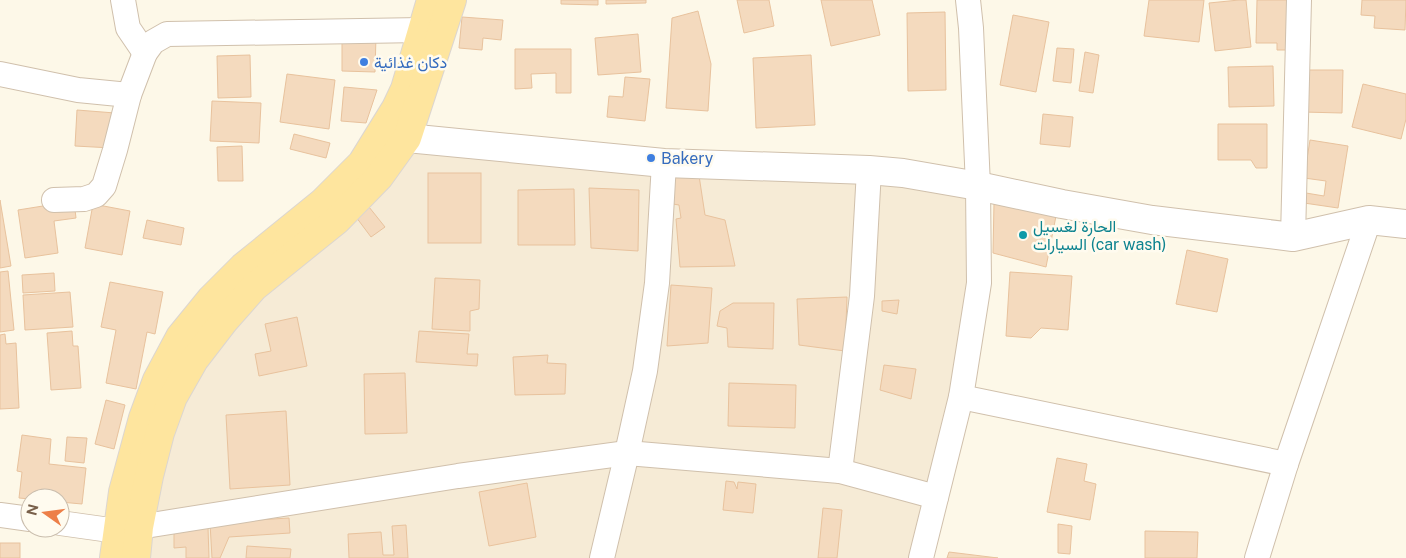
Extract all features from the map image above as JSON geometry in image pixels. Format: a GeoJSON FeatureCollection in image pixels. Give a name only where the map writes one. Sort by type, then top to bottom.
{"type":"FeatureCollection","features":[{"type":"Feature","properties":{"kind":"main road"},"geometry":{"type":"LineString","coordinates":[[396,132],[396,108],[405,89],[431,0]]}},
{"type":"Feature","properties":{"kind":"main road"},"geometry":{"type":"LineString","coordinates":[[136,558],[128,529],[123,492],[143,418],[157,380],[180,337],[211,299],[243,267],[322,203],[396,132],[452,0]]}},
{"type":"Feature","properties":{"kind":"main road"},"geometry":{"type":"LineString","coordinates":[[114,558],[128,529]]}},
{"type":"Feature","properties":{"kind":"street"},"geometry":{"type":"LineString","coordinates":[[124,0],[128,28],[145,53]]}},
{"type":"Feature","properties":{"kind":"street"},"geometry":{"type":"LineString","coordinates":[[921,558],[961,398],[979,283],[978,186],[968,0]]}},
{"type":"Feature","properties":{"kind":"street"},"geometry":{"type":"LineString","coordinates":[[1293,237],[1299,0]]}},
{"type":"Feature","properties":{"kind":"street"},"geometry":{"type":"LineString","coordinates":[[54,200],[84,200],[96,195],[104,186],[116,150],[129,95],[145,53],[154,42],[167,34],[422,30]]}},
{"type":"Feature","properties":{"kind":"street"},"geometry":{"type":"LineString","coordinates":[[0,74],[78,90],[129,95]]}},
{"type":"Feature","properties":{"kind":"street"},"geometry":{"type":"LineString","coordinates":[[396,132],[664,163],[869,170],[903,173],[1152,220],[1293,237],[1369,220],[1406,224]]}},
{"type":"Feature","properties":{"kind":"street"},"geometry":{"type":"LineString","coordinates":[[602,558],[645,371],[657,283],[664,163]]}},
{"type":"Feature","properties":{"kind":"street"},"geometry":{"type":"LineString","coordinates":[[840,471],[862,296],[869,170]]}},
{"type":"Feature","properties":{"kind":"street"},"geometry":{"type":"LineString","coordinates":[[1257,558],[1286,464],[1369,220]]}},
{"type":"Feature","properties":{"kind":"street"},"geometry":{"type":"LineString","coordinates":[[961,398],[1286,464]]}},
{"type":"Feature","properties":{"kind":"street"},"geometry":{"type":"LineString","coordinates":[[70,524],[128,529],[458,476],[627,453],[840,471],[936,497]]}},
{"type":"Feature","properties":{"kind":"street"},"geometry":{"type":"LineString","coordinates":[[0,515],[20,518]]}},
{"type":"Feature","properties":{"kind":"shaded area"},"geometry":{"type":"Polygon","coordinates":[[[408,142],[976,187],[973,287],[915,558],[138,558],[190,374],[408,142]]]}},
{"type":"Feature","properties":{"kind":"building"},"geometry":{"type":"Polygon","coordinates":[[[561,0],[598,0],[598,5],[561,4],[561,0]]]}},
{"type":"Feature","properties":{"kind":"building"},"geometry":{"type":"Polygon","coordinates":[[[606,0],[646,0],[646,3],[606,4],[606,0]]]}},
{"type":"Feature","properties":{"kind":"building"},"geometry":{"type":"Polygon","coordinates":[[[737,0],[769,0],[774,26],[744,33],[737,0]]]}},
{"type":"Feature","properties":{"kind":"building"},"geometry":{"type":"Polygon","coordinates":[[[821,0],[872,0],[880,35],[831,46],[821,0]]]}},
{"type":"Feature","properties":{"kind":"building"},"geometry":{"type":"Polygon","coordinates":[[[1149,0],[1204,0],[1199,42],[1144,36],[1149,0]]]}},
{"type":"Feature","properties":{"kind":"building"},"geometry":{"type":"Polygon","coordinates":[[[1246,0],[1251,47],[1215,51],[1209,3],[1246,0]]]}},
{"type":"Feature","properties":{"kind":"building"},"geometry":{"type":"Polygon","coordinates":[[[1257,0],[1287,0],[1286,50],[1277,50],[1277,43],[1256,43],[1257,0]]]}},
{"type":"Feature","properties":{"kind":"building"},"geometry":{"type":"Polygon","coordinates":[[[1362,0],[1406,0],[1405,30],[1374,28],[1375,16],[1361,15],[1362,0]]]}},
{"type":"Feature","properties":{"kind":"building"},"geometry":{"type":"Polygon","coordinates":[[[698,11],[711,64],[708,111],[666,108],[672,18],[698,11]]]}},
{"type":"Feature","properties":{"kind":"building"},"geometry":{"type":"Polygon","coordinates":[[[945,12],[946,90],[908,91],[907,13],[945,12]]]}},
{"type":"Feature","properties":{"kind":"building"},"geometry":{"type":"Polygon","coordinates":[[[1013,15],[1049,22],[1036,92],[1000,85],[1013,15]]]}},
{"type":"Feature","properties":{"kind":"building"},"geometry":{"type":"Polygon","coordinates":[[[462,17],[503,20],[501,40],[483,38],[482,50],[459,48],[462,17]]]}},
{"type":"Feature","properties":{"kind":"building"},"geometry":{"type":"Polygon","coordinates":[[[638,34],[641,72],[598,75],[595,38],[638,34]]]}},
{"type":"Feature","properties":{"kind":"building"},"geometry":{"type":"Polygon","coordinates":[[[342,35],[376,36],[375,72],[342,71],[342,35]]]}},
{"type":"Feature","properties":{"kind":"building"},"geometry":{"type":"Polygon","coordinates":[[[1057,48],[1074,49],[1071,83],[1053,81],[1057,48]]]}},
{"type":"Feature","properties":{"kind":"building"},"geometry":{"type":"Polygon","coordinates":[[[515,49],[571,49],[571,93],[556,93],[556,73],[531,74],[532,88],[515,89],[515,49]]]}},
{"type":"Feature","properties":{"kind":"building"},"geometry":{"type":"Polygon","coordinates":[[[1085,52],[1099,55],[1093,93],[1079,91],[1085,52]]]}},
{"type":"Feature","properties":{"kind":"building"},"geometry":{"type":"Polygon","coordinates":[[[250,55],[251,97],[218,98],[217,56],[250,55]]]}},
{"type":"Feature","properties":{"kind":"building"},"geometry":{"type":"Polygon","coordinates":[[[811,55],[815,125],[756,128],[753,58],[811,55]]]}},
{"type":"Feature","properties":{"kind":"building"},"geometry":{"type":"Polygon","coordinates":[[[1273,66],[1274,106],[1229,107],[1228,67],[1273,66]]]}},
{"type":"Feature","properties":{"kind":"building"},"geometry":{"type":"Polygon","coordinates":[[[1304,70],[1343,70],[1342,113],[1303,112],[1304,70]]]}},
{"type":"Feature","properties":{"kind":"building"},"geometry":{"type":"Polygon","coordinates":[[[287,74],[335,80],[329,129],[280,122],[287,74]]]}},
{"type":"Feature","properties":{"kind":"building"},"geometry":{"type":"Polygon","coordinates":[[[625,77],[650,79],[645,121],[607,117],[609,96],[623,97],[625,77]]]}},
{"type":"Feature","properties":{"kind":"building"},"geometry":{"type":"Polygon","coordinates":[[[1363,84],[1406,94],[1406,119],[1401,139],[1352,127],[1363,84]]]}},
{"type":"Feature","properties":{"kind":"building"},"geometry":{"type":"Polygon","coordinates":[[[344,87],[377,90],[366,123],[341,121],[344,87]]]}},
{"type":"Feature","properties":{"kind":"building"},"geometry":{"type":"Polygon","coordinates":[[[212,101],[261,103],[259,143],[210,141],[212,101]]]}},
{"type":"Feature","properties":{"kind":"building"},"geometry":{"type":"Polygon","coordinates":[[[77,110],[115,113],[112,148],[75,146],[77,110]]]}},
{"type":"Feature","properties":{"kind":"building"},"geometry":{"type":"Polygon","coordinates":[[[1043,114],[1073,117],[1070,147],[1040,144],[1043,114]]]}},
{"type":"Feature","properties":{"kind":"building"},"geometry":{"type":"Polygon","coordinates":[[[1218,124],[1267,124],[1267,168],[1256,168],[1251,160],[1218,160],[1218,124]]]}},
{"type":"Feature","properties":{"kind":"building"},"geometry":{"type":"Polygon","coordinates":[[[294,134],[330,143],[326,158],[290,149],[294,134]]]}},
{"type":"Feature","properties":{"kind":"building"},"geometry":{"type":"Polygon","coordinates":[[[1310,140],[1348,146],[1338,208],[1304,203],[1306,193],[1324,196],[1326,181],[1304,178],[1310,140]]]}},
{"type":"Feature","properties":{"kind":"building"},"geometry":{"type":"Polygon","coordinates":[[[242,146],[243,181],[218,181],[217,147],[242,146]]]}},
{"type":"Feature","properties":{"kind":"building"},"geometry":{"type":"Polygon","coordinates":[[[673,169],[698,169],[705,215],[725,220],[735,266],[680,267],[676,219],[681,218],[679,205],[673,204],[673,169]]]}},
{"type":"Feature","properties":{"kind":"building"},"geometry":{"type":"Polygon","coordinates":[[[428,173],[481,173],[481,243],[428,243],[428,173]]]}},
{"type":"Feature","properties":{"kind":"building"},"geometry":{"type":"Polygon","coordinates":[[[589,188],[639,190],[638,251],[591,248],[589,188]]]}},
{"type":"Feature","properties":{"kind":"building"},"geometry":{"type":"Polygon","coordinates":[[[574,189],[575,245],[518,245],[518,190],[574,189]]]}},
{"type":"Feature","properties":{"kind":"building"},"geometry":{"type":"Polygon","coordinates":[[[0,200],[11,266],[0,268],[0,200]]]}},
{"type":"Feature","properties":{"kind":"building"},"geometry":{"type":"Polygon","coordinates":[[[74,201],[76,218],[54,221],[58,253],[25,258],[18,210],[74,201]]]}},
{"type":"Feature","properties":{"kind":"building","name":"الحارة لغسيل السيارات (car wash)"},"geometry":{"type":"Polygon","coordinates":[[[994,203],[1056,216],[1046,267],[993,253],[994,203]]]}},
{"type":"Feature","properties":{"kind":"building"},"geometry":{"type":"Polygon","coordinates":[[[93,204],[130,211],[122,255],[85,248],[93,204]]]}},
{"type":"Feature","properties":{"kind":"building"},"geometry":{"type":"Polygon","coordinates":[[[369,207],[385,227],[371,237],[356,217],[369,207]]]}},
{"type":"Feature","properties":{"kind":"building"},"geometry":{"type":"Polygon","coordinates":[[[147,220],[184,228],[181,245],[143,238],[147,220]]]}},
{"type":"Feature","properties":{"kind":"building"},"geometry":{"type":"Polygon","coordinates":[[[1187,250],[1228,259],[1217,312],[1176,304],[1187,250]]]}},
{"type":"Feature","properties":{"kind":"building"},"geometry":{"type":"Polygon","coordinates":[[[8,271],[14,330],[0,332],[0,272],[8,271]]]}},
{"type":"Feature","properties":{"kind":"building"},"geometry":{"type":"Polygon","coordinates":[[[1010,272],[1072,276],[1068,330],[1041,328],[1031,338],[1006,336],[1010,272]]]}},
{"type":"Feature","properties":{"kind":"building"},"geometry":{"type":"Polygon","coordinates":[[[54,273],[55,291],[23,293],[22,275],[54,273]]]}},
{"type":"Feature","properties":{"kind":"building"},"geometry":{"type":"Polygon","coordinates":[[[435,278],[480,280],[479,309],[470,311],[470,331],[432,329],[435,278]]]}},
{"type":"Feature","properties":{"kind":"building"},"geometry":{"type":"Polygon","coordinates":[[[110,282],[163,292],[155,334],[147,332],[136,389],[106,383],[116,330],[101,327],[110,282]]]}},
{"type":"Feature","properties":{"kind":"building"},"geometry":{"type":"Polygon","coordinates":[[[671,285],[712,288],[708,343],[667,346],[671,285]]]}},
{"type":"Feature","properties":{"kind":"building"},"geometry":{"type":"Polygon","coordinates":[[[70,292],[73,327],[25,330],[23,295],[70,292]]]}},
{"type":"Feature","properties":{"kind":"building"},"geometry":{"type":"Polygon","coordinates":[[[847,297],[845,351],[799,345],[797,299],[847,297]]]}},
{"type":"Feature","properties":{"kind":"building"},"geometry":{"type":"Polygon","coordinates":[[[899,300],[897,314],[882,311],[882,301],[899,300]]]}},
{"type":"Feature","properties":{"kind":"building"},"geometry":{"type":"Polygon","coordinates":[[[733,303],[774,303],[773,349],[728,347],[727,328],[717,326],[720,311],[733,303]]]}},
{"type":"Feature","properties":{"kind":"building"},"geometry":{"type":"Polygon","coordinates":[[[297,317],[307,366],[259,376],[255,354],[271,351],[265,324],[297,317]]]}},
{"type":"Feature","properties":{"kind":"building"},"geometry":{"type":"Polygon","coordinates":[[[72,331],[73,346],[78,346],[81,388],[51,390],[47,333],[72,331]]]}},
{"type":"Feature","properties":{"kind":"building"},"geometry":{"type":"Polygon","coordinates":[[[419,331],[469,334],[467,354],[478,354],[477,366],[416,362],[419,331]]]}},
{"type":"Feature","properties":{"kind":"building"},"geometry":{"type":"Polygon","coordinates":[[[5,334],[6,344],[16,343],[19,408],[0,409],[0,335],[5,334]]]}},
{"type":"Feature","properties":{"kind":"building"},"geometry":{"type":"Polygon","coordinates":[[[548,355],[547,363],[566,364],[565,394],[515,395],[513,357],[548,355]]]}},
{"type":"Feature","properties":{"kind":"building"},"geometry":{"type":"Polygon","coordinates":[[[884,365],[916,369],[911,399],[880,390],[884,365]]]}},
{"type":"Feature","properties":{"kind":"building"},"geometry":{"type":"Polygon","coordinates":[[[405,373],[407,433],[365,434],[364,374],[405,373]]]}},
{"type":"Feature","properties":{"kind":"building"},"geometry":{"type":"Polygon","coordinates":[[[729,383],[796,385],[795,428],[728,426],[729,383]]]}},
{"type":"Feature","properties":{"kind":"building"},"geometry":{"type":"Polygon","coordinates":[[[106,400],[125,405],[114,449],[95,444],[106,400]]]}},
{"type":"Feature","properties":{"kind":"building"},"geometry":{"type":"Polygon","coordinates":[[[286,411],[290,485],[230,489],[226,415],[286,411]]]}},
{"type":"Feature","properties":{"kind":"building"},"geometry":{"type":"Polygon","coordinates":[[[22,435],[51,439],[49,464],[86,468],[82,504],[70,503],[70,488],[20,488],[22,472],[17,471],[22,435]]]}},
{"type":"Feature","properties":{"kind":"building"},"geometry":{"type":"Polygon","coordinates":[[[67,437],[87,438],[84,463],[65,461],[67,437]]]}},
{"type":"Feature","properties":{"kind":"building"},"geometry":{"type":"Polygon","coordinates":[[[1057,458],[1087,464],[1084,481],[1096,484],[1090,520],[1047,512],[1057,458]]]}},
{"type":"Feature","properties":{"kind":"building"},"geometry":{"type":"Polygon","coordinates":[[[726,481],[734,482],[737,489],[738,482],[756,484],[753,513],[723,510],[726,481]]]}},
{"type":"Feature","properties":{"kind":"building"},"geometry":{"type":"Polygon","coordinates":[[[527,483],[536,537],[489,546],[479,492],[527,483]]]}},
{"type":"Feature","properties":{"kind":"building"},"geometry":{"type":"Polygon","coordinates":[[[823,508],[842,510],[837,558],[818,558],[823,508]]]}},
{"type":"Feature","properties":{"kind":"building"},"geometry":{"type":"Polygon","coordinates":[[[289,518],[290,533],[229,537],[220,558],[212,558],[210,523],[289,518]]]}},
{"type":"Feature","properties":{"kind":"building"},"geometry":{"type":"Polygon","coordinates":[[[1058,524],[1072,526],[1070,554],[1058,553],[1058,524]]]}},
{"type":"Feature","properties":{"kind":"building"},"geometry":{"type":"Polygon","coordinates":[[[406,525],[408,558],[349,558],[348,534],[381,532],[383,555],[394,555],[392,526],[406,525]]]}},
{"type":"Feature","properties":{"kind":"building"},"geometry":{"type":"Polygon","coordinates":[[[208,528],[209,558],[186,558],[186,547],[174,548],[174,529],[208,528]]]}},
{"type":"Feature","properties":{"kind":"building"},"geometry":{"type":"Polygon","coordinates":[[[1145,531],[1198,532],[1197,558],[1145,558],[1145,531]]]}},
{"type":"Feature","properties":{"kind":"building"},"geometry":{"type":"Polygon","coordinates":[[[0,543],[20,543],[20,558],[0,558],[0,543]]]}},
{"type":"Feature","properties":{"kind":"building"},"geometry":{"type":"Polygon","coordinates":[[[247,546],[291,549],[290,558],[246,558],[247,546]]]}},
{"type":"Feature","properties":{"kind":"building"},"geometry":{"type":"Polygon","coordinates":[[[949,552],[998,558],[947,558],[949,552]]]}},
{"type":"Feature","properties":{"kind":"place","name":"دكان غذائية"},"geometry":{"type":"Point","coordinates":[364,62]}},
{"type":"Feature","properties":{"kind":"place","name":"Bakery"},"geometry":{"type":"Point","coordinates":[651,158]}},
{"type":"Feature","properties":{"kind":"place","name":"الحارة لغسيل السيارات (car wash)"},"geometry":{"type":"Point","coordinates":[1023,235]}}]}
